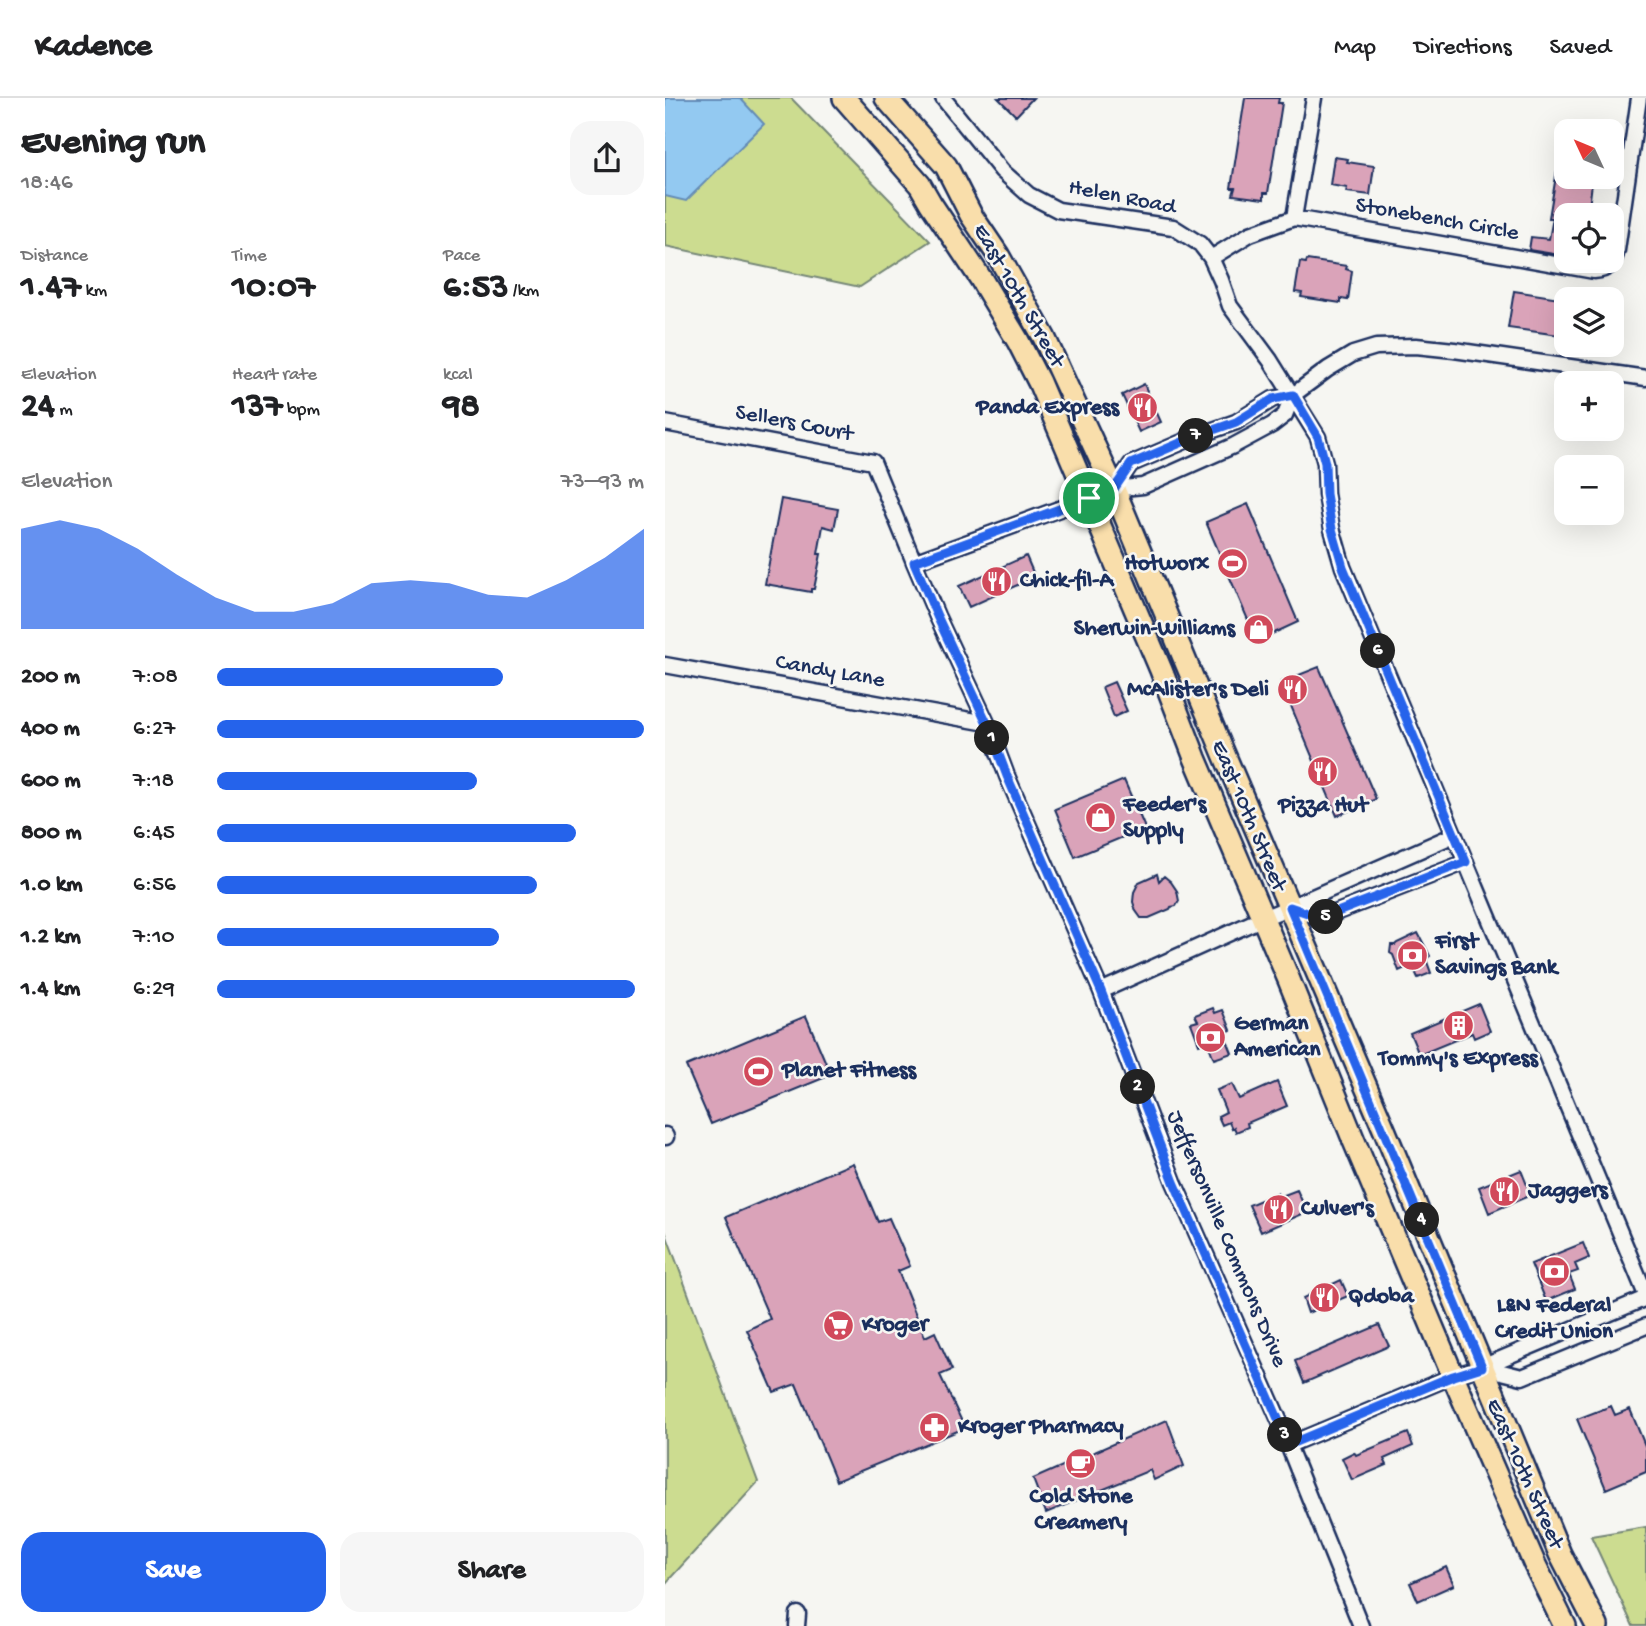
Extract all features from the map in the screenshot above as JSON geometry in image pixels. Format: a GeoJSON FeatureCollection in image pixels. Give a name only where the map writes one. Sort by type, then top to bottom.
{"type":"FeatureCollection","features":[{"type":"Feature","properties":{"kind":"main road","name":"East 10th Street"},"geometry":{"type":"LineString","coordinates":[[844,98],[920,185],[1007,322],[1039,382],[1453,1376],[1535,1565],[1565,1626]]}},
{"type":"Feature","properties":{"kind":"main road","name":"East 10th Street"},"geometry":{"type":"LineString","coordinates":[[886,98],[946,166],[971,215],[1044,337],[1114,489],[1560,1554],[1597,1626]]}},
{"type":"Feature","properties":{"kind":"street","name":"Helen Road"},"geometry":{"type":"LineString","coordinates":[[943,98],[1002,171],[1029,195],[1058,210],[1173,227],[1200,244],[1221,280],[1230,306],[1263,350],[1318,437],[1325,463],[1326,494],[1332,529],[1343,567],[1646,1296]]}},
{"type":"Feature","properties":{"kind":"street"},"geometry":{"type":"LineString","coordinates":[[1210,258],[1251,234],[1294,218],[1314,98]]}},
{"type":"Feature","properties":{"kind":"street","name":"Stonebench Circle"},"geometry":{"type":"LineString","coordinates":[[1294,218],[1594,271],[1602,270],[1614,260],[1617,250],[1639,98]]}},
{"type":"Feature","properties":{"kind":"street"},"geometry":{"type":"LineString","coordinates":[[1114,489],[1131,464],[1236,422],[1273,399],[1293,395],[1353,354],[1376,347],[1416,346],[1454,350],[1646,378]]}},
{"type":"Feature","properties":{"kind":"street"},"geometry":{"type":"LineString","coordinates":[[914,562],[1114,489],[1143,486],[1233,446],[1272,425],[1285,415],[1293,395]]}},
{"type":"Feature","properties":{"kind":"street","name":"Sellers Court"},"geometry":{"type":"LineString","coordinates":[[665,423],[873,462],[914,562]]}},
{"type":"Feature","properties":{"kind":"street","name":"Jeffersonville Commons Drive"},"geometry":{"type":"LineString","coordinates":[[914,562],[987,723],[1007,776],[1101,991],[1174,1182],[1283,1430],[1361,1626]]}},
{"type":"Feature","properties":{"kind":"street","name":"Candy Lane"},"geometry":{"type":"LineString","coordinates":[[665,665],[987,723]]}},
{"type":"Feature","properties":{"kind":"street"},"geometry":{"type":"LineString","coordinates":[[1101,991],[1454,835]]}},
{"type":"Feature","properties":{"kind":"street"},"geometry":{"type":"LineString","coordinates":[[1290,907],[1322,918],[1466,862]]}},
{"type":"Feature","properties":{"kind":"street"},"geometry":{"type":"LineString","coordinates":[[1288,1445],[1453,1376],[1482,1367],[1646,1296]]}},
{"type":"Feature","properties":{"kind":"street"},"geometry":{"type":"LineString","coordinates":[[1482,1367],[1522,1377],[1646,1326]]}},
{"type":"Feature","properties":{"kind":"green space"},"geometry":{"type":"Polygon","coordinates":[[[665,98],[791,98],[930,241],[860,287],[665,246],[665,98]]]}},
{"type":"Feature","properties":{"kind":"green space"},"geometry":{"type":"Polygon","coordinates":[[[665,1231],[758,1482],[665,1584],[665,1231]]]}},
{"type":"Feature","properties":{"kind":"green space"},"geometry":{"type":"Polygon","coordinates":[[[1646,1527],[1646,1626],[1633,1626],[1591,1536],[1646,1527]]]}},
{"type":"Feature","properties":{"kind":"water"},"geometry":{"type":"Polygon","coordinates":[[[665,98],[740,98],[764,124],[686,201],[665,196],[665,98]]]}},
{"type":"Feature","properties":{"kind":"building"},"geometry":{"type":"Polygon","coordinates":[[[998,98],[1033,98],[1016,116],[998,98]]]}},
{"type":"Feature","properties":{"kind":"building"},"geometry":{"type":"Polygon","coordinates":[[[1245,98],[1279,98],[1278,103],[1282,103],[1268,193],[1264,193],[1264,199],[1233,195],[1235,188],[1231,188],[1245,98]]]}},
{"type":"Feature","properties":{"kind":"building"},"geometry":{"type":"Polygon","coordinates":[[[1334,157],[1374,166],[1370,195],[1346,192],[1347,188],[1330,185],[1334,157]]]}},
{"type":"Feature","properties":{"kind":"building"},"geometry":{"type":"Polygon","coordinates":[[[1554,188],[1591,189],[1590,203],[1554,203],[1554,254],[1529,250],[1531,237],[1549,239],[1553,218],[1549,218],[1554,188]]]}},
{"type":"Feature","properties":{"kind":"building"},"geometry":{"type":"Polygon","coordinates":[[[1307,260],[1347,266],[1346,269],[1352,271],[1348,300],[1341,299],[1341,303],[1301,297],[1302,293],[1295,292],[1300,262],[1306,263],[1307,260]]]}},
{"type":"Feature","properties":{"kind":"building"},"geometry":{"type":"Polygon","coordinates":[[[1514,291],[1554,297],[1554,334],[1508,328],[1514,291]]]}},
{"type":"Feature","properties":{"kind":"building","name":"Panda Express"},"geometry":{"type":"Polygon","coordinates":[[[1144,384],[1161,422],[1139,432],[1122,395],[1144,384]]]}},
{"type":"Feature","properties":{"kind":"building"},"geometry":{"type":"Polygon","coordinates":[[[781,499],[838,509],[834,529],[823,526],[818,554],[821,554],[814,589],[811,589],[811,592],[765,584],[781,499]]]}},
{"type":"Feature","properties":{"kind":"building"},"geometry":{"type":"Polygon","coordinates":[[[1248,504],[1298,622],[1257,641],[1206,522],[1248,504]]]}},
{"type":"Feature","properties":{"kind":"building","name":"Chick-fil-A"},"geometry":{"type":"Polygon","coordinates":[[[1026,556],[1035,577],[969,607],[959,586],[1026,556]]]}},
{"type":"Feature","properties":{"kind":"building"},"geometry":{"type":"Polygon","coordinates":[[[1319,667],[1376,799],[1337,816],[1281,682],[1319,667]]]}},
{"type":"Feature","properties":{"kind":"building"},"geometry":{"type":"Polygon","coordinates":[[[1114,682],[1127,711],[1114,717],[1102,687],[1114,682]]]}},
{"type":"Feature","properties":{"kind":"building","name":"Feeder's Supply"},"geometry":{"type":"Polygon","coordinates":[[[1124,780],[1145,828],[1075,857],[1055,809],[1124,780]]]}},
{"type":"Feature","properties":{"kind":"building"},"geometry":{"type":"Polygon","coordinates":[[[1157,874],[1159,881],[1164,876],[1171,882],[1179,901],[1170,909],[1149,918],[1141,918],[1133,902],[1134,892],[1139,882],[1157,874]]]}},
{"type":"Feature","properties":{"kind":"building","name":"First Savings Bank"},"geometry":{"type":"Polygon","coordinates":[[[1418,933],[1430,956],[1426,959],[1431,973],[1418,978],[1412,965],[1399,971],[1390,953],[1391,945],[1418,933]]]}},
{"type":"Feature","properties":{"kind":"building","name":"Tommy's Express"},"geometry":{"type":"Polygon","coordinates":[[[1479,1004],[1490,1031],[1474,1038],[1472,1033],[1419,1055],[1410,1033],[1479,1004]]]}},
{"type":"Feature","properties":{"kind":"building","name":"German American"},"geometry":{"type":"Polygon","coordinates":[[[1213,1008],[1215,1013],[1223,1010],[1231,1030],[1224,1033],[1232,1053],[1214,1059],[1207,1041],[1199,1044],[1191,1023],[1198,1021],[1195,1015],[1213,1008]]]}},
{"type":"Feature","properties":{"kind":"building","name":"Planet Fitness"},"geometry":{"type":"Polygon","coordinates":[[[806,1016],[831,1075],[711,1124],[686,1066],[806,1016]]]}},
{"type":"Feature","properties":{"kind":"building"},"geometry":{"type":"Polygon","coordinates":[[[1277,1082],[1287,1106],[1247,1123],[1248,1127],[1236,1132],[1229,1122],[1222,1125],[1218,1116],[1226,1112],[1217,1090],[1232,1084],[1239,1099],[1277,1082]]]}},
{"type":"Feature","properties":{"kind":"building","name":"Kroger"},"geometry":{"type":"Polygon","coordinates":[[[853,1163],[878,1222],[889,1218],[910,1266],[898,1271],[925,1337],[935,1332],[952,1370],[940,1375],[965,1428],[836,1481],[796,1384],[774,1392],[747,1330],[770,1319],[726,1217],[853,1163]]]}},
{"type":"Feature","properties":{"kind":"building","name":"Jaggers"},"geometry":{"type":"Polygon","coordinates":[[[1521,1170],[1531,1195],[1489,1213],[1479,1187],[1521,1170]]]}},
{"type":"Feature","properties":{"kind":"building","name":"Culver's"},"geometry":{"type":"Polygon","coordinates":[[[1297,1190],[1307,1212],[1261,1232],[1249,1205],[1277,1193],[1279,1197],[1297,1190]]]}},
{"type":"Feature","properties":{"kind":"building","name":"L&N Federal Credit Union"},"geometry":{"type":"Polygon","coordinates":[[[1583,1243],[1589,1258],[1575,1264],[1578,1271],[1569,1274],[1575,1289],[1546,1301],[1531,1264],[1583,1243]]]}},
{"type":"Feature","properties":{"kind":"building","name":"Qdoba"},"geometry":{"type":"Polygon","coordinates":[[[1341,1280],[1348,1296],[1308,1313],[1303,1298],[1341,1280]]]}},
{"type":"Feature","properties":{"kind":"building"},"geometry":{"type":"Polygon","coordinates":[[[1379,1325],[1389,1346],[1304,1383],[1295,1361],[1379,1325]]]}},
{"type":"Feature","properties":{"kind":"building"},"geometry":{"type":"Polygon","coordinates":[[[1611,1406],[1615,1415],[1630,1409],[1646,1448],[1646,1472],[1606,1489],[1577,1419],[1611,1406]]]}},
{"type":"Feature","properties":{"kind":"building"},"geometry":{"type":"Polygon","coordinates":[[[1167,1420],[1184,1466],[1154,1480],[1150,1470],[1046,1513],[1033,1479],[1167,1420]]]}},
{"type":"Feature","properties":{"kind":"building"},"geometry":{"type":"Polygon","coordinates":[[[1408,1433],[1413,1446],[1384,1459],[1387,1465],[1352,1480],[1342,1458],[1354,1452],[1356,1455],[1408,1433]]]}},
{"type":"Feature","properties":{"kind":"building"},"geometry":{"type":"Polygon","coordinates":[[[1446,1567],[1454,1585],[1418,1601],[1410,1583],[1446,1567]]]}},
{"type":"Feature","properties":{"kind":"place","name":"Panda Express"},"geometry":{"type":"Point","coordinates":[1142,408]}},
{"type":"Feature","properties":{"kind":"place","name":"Hotworx"},"geometry":{"type":"Point","coordinates":[1232,564]}},
{"type":"Feature","properties":{"kind":"place","name":"Chick-fil-A"},"geometry":{"type":"Point","coordinates":[997,581]}},
{"type":"Feature","properties":{"kind":"place","name":"Sherwin-Williams"},"geometry":{"type":"Point","coordinates":[1258,629]}},
{"type":"Feature","properties":{"kind":"place","name":"McAlister's Deli"},"geometry":{"type":"Point","coordinates":[1292,690]}},
{"type":"Feature","properties":{"kind":"place","name":"Pizza Hut"},"geometry":{"type":"Point","coordinates":[1323,772]}},
{"type":"Feature","properties":{"kind":"place","name":"Feeder's Supply"},"geometry":{"type":"Point","coordinates":[1100,818]}},
{"type":"Feature","properties":{"kind":"place","name":"First Savings Bank"},"geometry":{"type":"Point","coordinates":[1412,955]}},
{"type":"Feature","properties":{"kind":"place","name":"Tommy's Express"},"geometry":{"type":"Point","coordinates":[1458,1025]}},
{"type":"Feature","properties":{"kind":"place","name":"German American"},"geometry":{"type":"Point","coordinates":[1211,1037]}},
{"type":"Feature","properties":{"kind":"place","name":"Planet Fitness"},"geometry":{"type":"Point","coordinates":[759,1071]}},
{"type":"Feature","properties":{"kind":"place","name":"Jaggers"},"geometry":{"type":"Point","coordinates":[1505,1191]}},
{"type":"Feature","properties":{"kind":"place","name":"Culver's"},"geometry":{"type":"Point","coordinates":[1278,1209]}},
{"type":"Feature","properties":{"kind":"place","name":"L&N Federal Credit Union"},"geometry":{"type":"Point","coordinates":[1554,1272]}},
{"type":"Feature","properties":{"kind":"place","name":"Qdoba"},"geometry":{"type":"Point","coordinates":[1325,1297]}},
{"type":"Feature","properties":{"kind":"place","name":"Kroger"},"geometry":{"type":"Point","coordinates":[839,1325]}},
{"type":"Feature","properties":{"kind":"place","name":"Kroger Pharmacy"},"geometry":{"type":"Point","coordinates":[935,1427]}},
{"type":"Feature","properties":{"kind":"place","name":"Cold Stone Creamery"},"geometry":{"type":"Point","coordinates":[1081,1463]}},
{"type":"Feature","properties":{"kind":"route"},"geometry":{"type":"LineString","coordinates":[[1293,395],[1318,437],[1325,463],[1326,494],[1332,529],[1343,567],[1466,862],[1322,918],[1290,907],[1482,1367],[1453,1376],[1288,1445],[1174,1182],[1101,991],[1007,776],[987,723],[914,562],[1089,498],[1114,489],[1131,464],[1236,422],[1273,399],[1293,395]]}}]}
